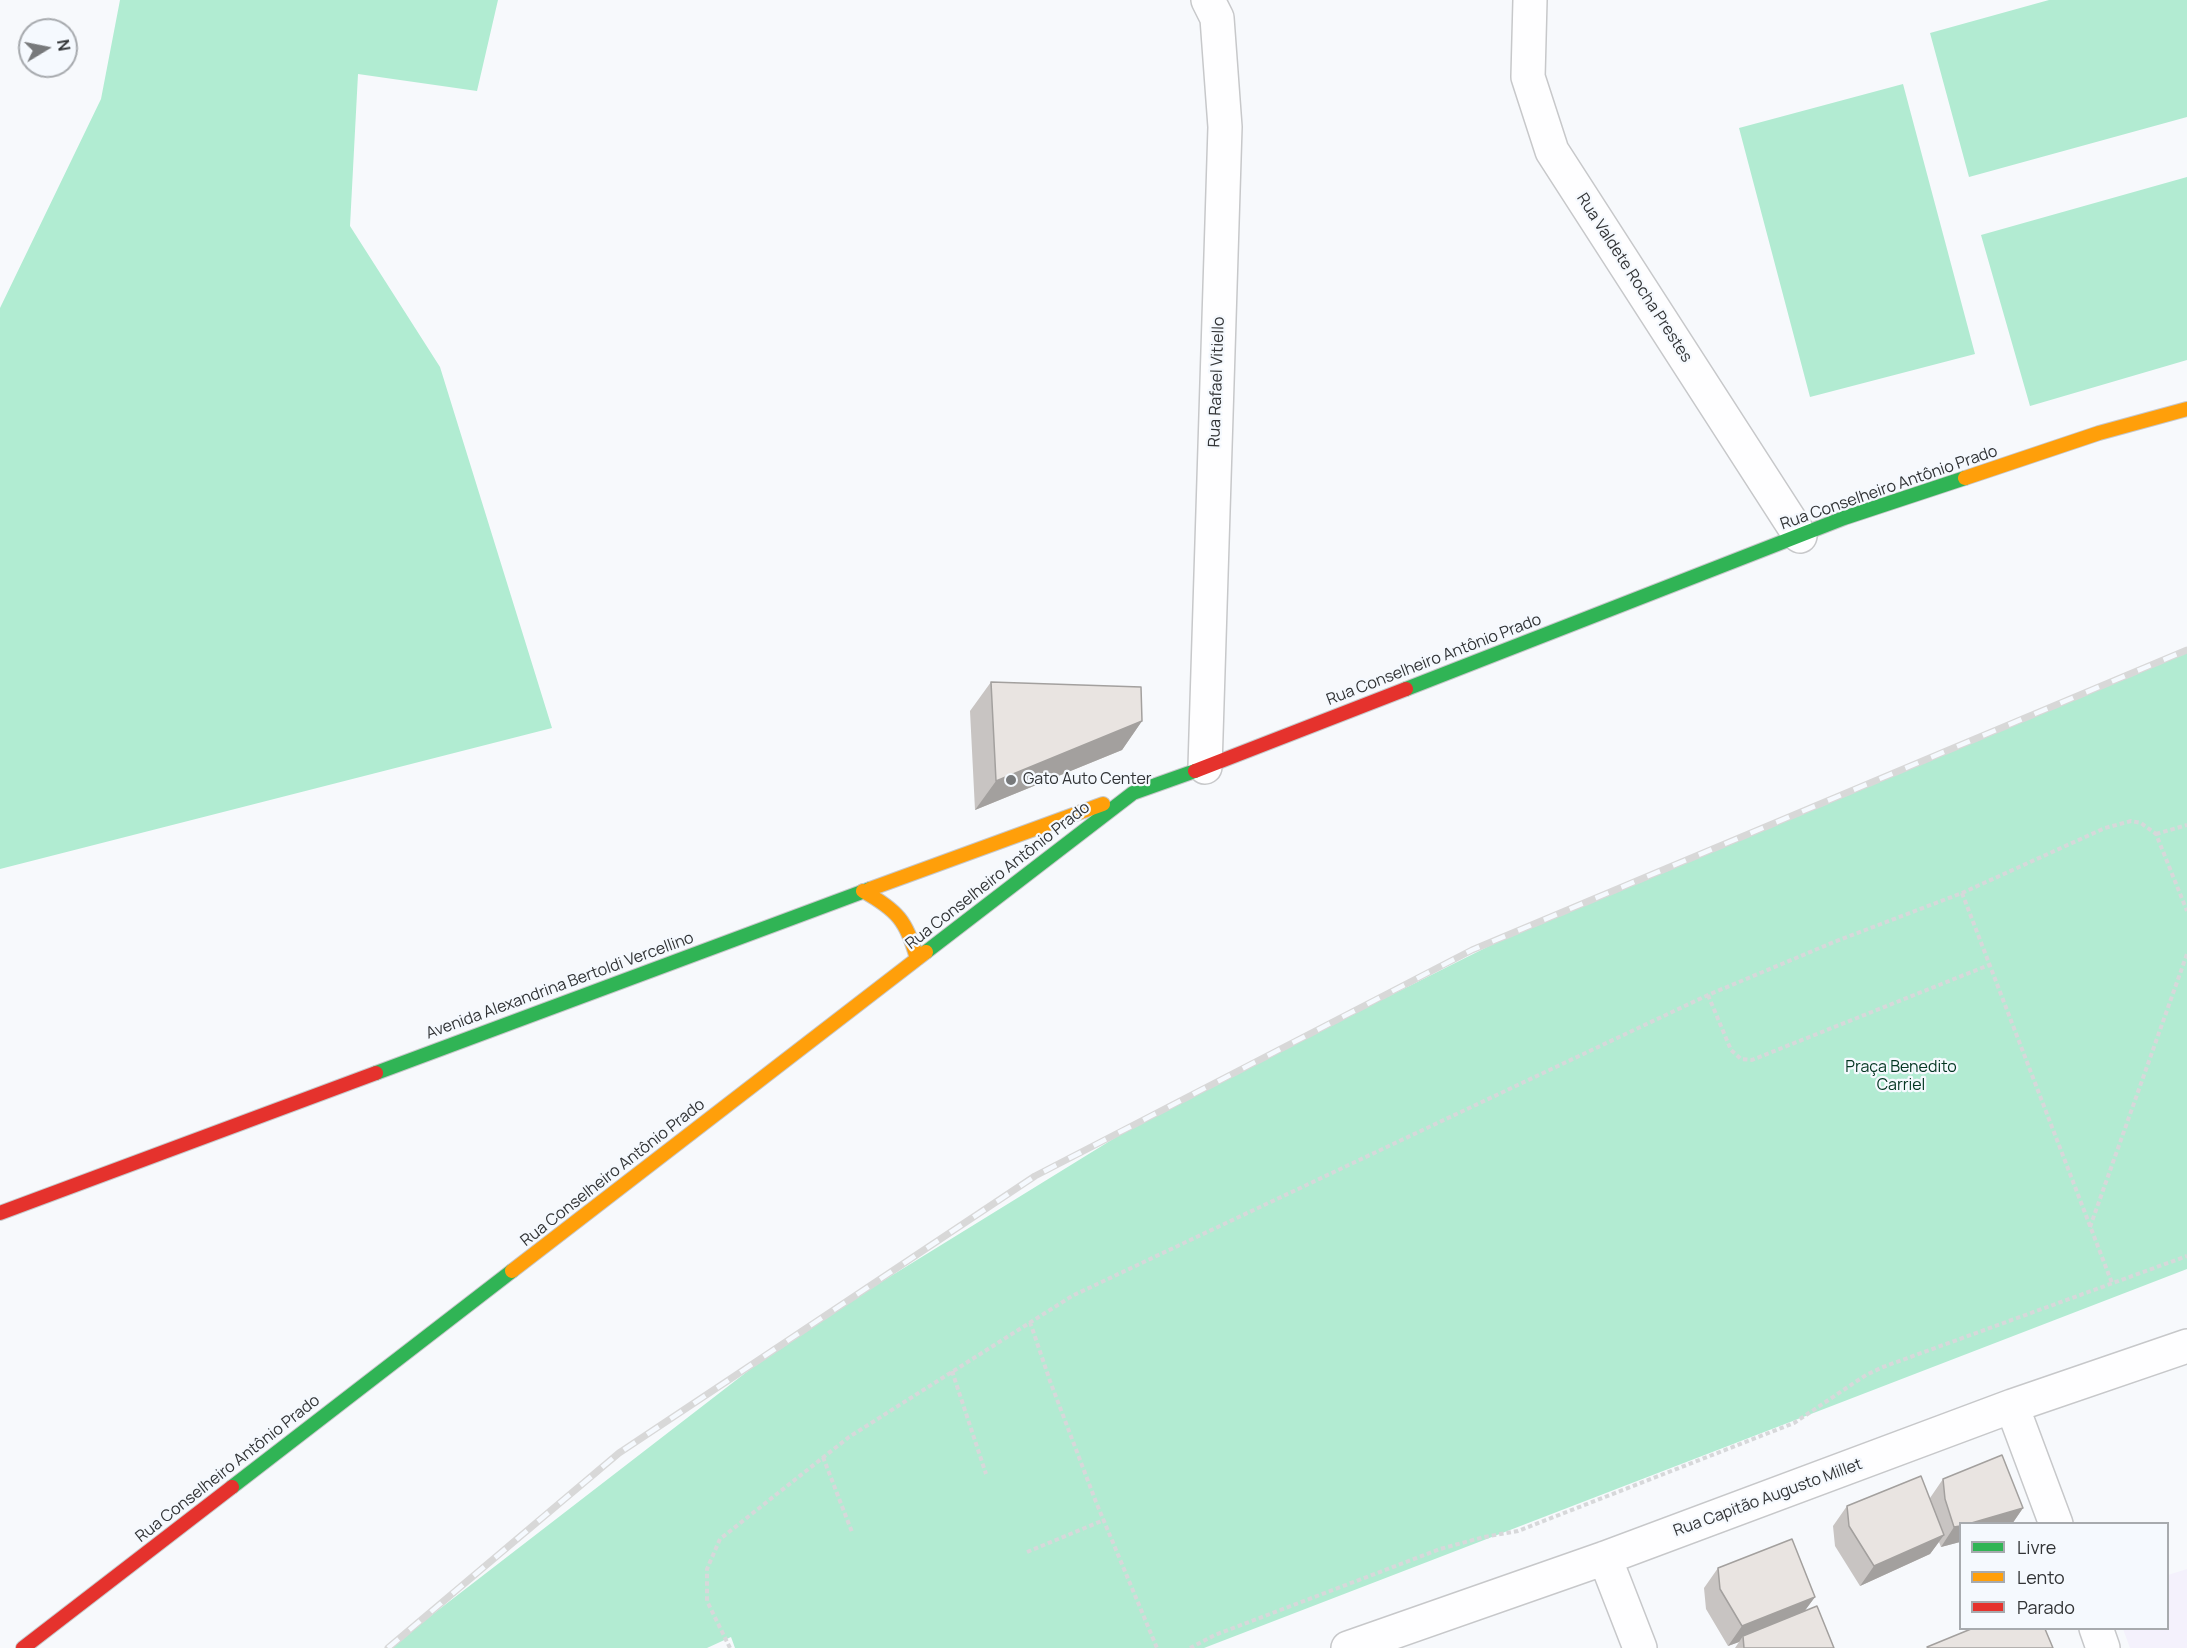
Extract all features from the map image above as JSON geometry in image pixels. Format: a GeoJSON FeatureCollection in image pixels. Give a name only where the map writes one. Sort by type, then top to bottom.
{"type":"FeatureCollection","features":[{"type":"Feature","properties":{"kind":"main road","name":"Rua Conselheiro Antônio Prado"},"geometry":{"type":"LineString","coordinates":[[23,1648],[1133,793],[1844,518],[2099,433],[2187,409]]}},
{"type":"Feature","properties":{"kind":"main road","name":"Avenida Alexandrina Bertoldi Vercellino"},"geometry":{"type":"LineString","coordinates":[[0,1213],[863,891],[1133,793]]}},
{"type":"Feature","properties":{"kind":"main road"},"geometry":{"type":"LineString","coordinates":[[863,891],[893,909],[902,918],[908,929],[917,959]]}},
{"type":"Feature","properties":{"kind":"street","name":"Rua Rafael Vitiello"},"geometry":{"type":"LineString","coordinates":[[1205,767],[1225,127],[1217,18],[1208,0]]}},
{"type":"Feature","properties":{"kind":"street","name":"Rua Valdete Rocha Prestes"},"geometry":{"type":"LineString","coordinates":[[1530,0],[1528,77],[1552,151],[1800,536]]}},
{"type":"Feature","properties":{"kind":"street","name":"Rua Capitão Augusto Millet"},"geometry":{"type":"LineString","coordinates":[[1348,1648],[1605,1558],[2012,1406],[2187,1346]]}},
{"type":"Feature","properties":{"kind":"street"},"geometry":{"type":"LineString","coordinates":[[2012,1406],[2055,1522]]}},
{"type":"Feature","properties":{"kind":"street"},"geometry":{"type":"LineString","coordinates":[[1605,1558],[1640,1648]]}},
{"type":"Feature","properties":{"kind":"street"},"geometry":{"type":"LineString","coordinates":[[2096,1630],[2103,1648]]}},
{"type":"Feature","properties":{"kind":"path"},"geometry":{"type":"LineString","coordinates":[[730,1648],[707,1601],[707,1569],[720,1539],[849,1437],[1072,1296],[1708,995],[1834,942],[1962,893],[2105,828],[2131,820],[2141,823],[2156,834],[2187,911]]}},
{"type":"Feature","properties":{"kind":"path"},"geometry":{"type":"LineString","coordinates":[[2156,834],[2187,825]]}},
{"type":"Feature","properties":{"kind":"path"},"geometry":{"type":"LineString","coordinates":[[1962,893],[2112,1283]]}},
{"type":"Feature","properties":{"kind":"path"},"geometry":{"type":"LineString","coordinates":[[2090,1229],[2187,954]]}},
{"type":"Feature","properties":{"kind":"path"},"geometry":{"type":"LineString","coordinates":[[1708,995],[1734,1054],[1741,1059],[1752,1060],[1989,965]]}},
{"type":"Feature","properties":{"kind":"path"},"geometry":{"type":"LineString","coordinates":[[1190,1648],[1215,1635],[1440,1549],[1518,1531],[1794,1423],[1866,1375],[1883,1367],[2187,1256]]}},
{"type":"Feature","properties":{"kind":"path"},"geometry":{"type":"LineString","coordinates":[[1030,1322],[1050,1381],[1104,1520],[1157,1648]]}},
{"type":"Feature","properties":{"kind":"path"},"geometry":{"type":"LineString","coordinates":[[952,1371],[986,1474]]}},
{"type":"Feature","properties":{"kind":"path"},"geometry":{"type":"LineString","coordinates":[[823,1457],[852,1532]]}},
{"type":"Feature","properties":{"kind":"path"},"geometry":{"type":"LineString","coordinates":[[1027,1552],[1104,1520]]}},
{"type":"Feature","properties":{"kind":"shaded area"},"geometry":{"type":"Polygon","coordinates":[[[2187,1569],[2187,1648],[2130,1648],[2123,1630],[2169,1630],[2169,1575],[2187,1569]]]}},
{"type":"Feature","properties":{"kind":"green space"},"geometry":{"type":"Polygon","coordinates":[[[120,0],[498,0],[477,91],[358,74],[350,226],[440,367],[552,728],[0,869],[0,308],[101,99],[120,0]]]}},
{"type":"Feature","properties":{"kind":"green space"},"geometry":{"type":"Polygon","coordinates":[[[2049,0],[2187,0],[2187,117],[1969,177],[1930,33],[2049,0]]]}},
{"type":"Feature","properties":{"kind":"green space"},"geometry":{"type":"Polygon","coordinates":[[[1903,84],[1975,354],[1810,397],[1739,128],[1903,84]]]}},
{"type":"Feature","properties":{"kind":"green space"},"geometry":{"type":"Polygon","coordinates":[[[2187,177],[2187,360],[2030,406],[1981,235],[2187,177]]]}},
{"type":"Feature","properties":{"kind":"green space","name":"Praça Benedito Carriel"},"geometry":{"type":"Polygon","coordinates":[[[2187,650],[2187,1269],[1204,1648],[735,1648],[731,1637],[707,1648],[389,1648],[792,1337],[1152,1115],[1529,926],[2187,650]]]}},
{"type":"Feature","properties":{"kind":"building"},"geometry":{"type":"Polygon","coordinates":[[[991,682],[1141,687],[1142,721],[996,781],[991,682]]]}},
{"type":"Feature","properties":{"kind":"building"},"geometry":{"type":"Polygon","coordinates":[[[2002,1455],[2023,1508],[1975,1522],[1959,1522],[1959,1526],[1954,1527],[1945,1499],[1943,1479],[2002,1455]]]}},
{"type":"Feature","properties":{"kind":"building"},"geometry":{"type":"Polygon","coordinates":[[[1921,1476],[1944,1535],[1874,1566],[1849,1526],[1847,1506],[1921,1476]]]}},
{"type":"Feature","properties":{"kind":"building"},"geometry":{"type":"Polygon","coordinates":[[[1792,1539],[1815,1597],[1742,1626],[1720,1589],[1718,1568],[1792,1539]]]}},
{"type":"Feature","properties":{"kind":"building"},"geometry":{"type":"Polygon","coordinates":[[[1817,1606],[1834,1648],[1744,1648],[1743,1636],[1817,1606]]]}},
{"type":"Feature","properties":{"kind":"building"},"geometry":{"type":"Polygon","coordinates":[[[1969,1630],[2045,1630],[2053,1648],[1928,1648],[1969,1630]]]}},
{"type":"Feature","properties":{"kind":"railway"},"geometry":{"type":"LineString","coordinates":[[388,1648],[619,1453],[1035,1176],[1472,950],[2187,650]]}},
{"type":"Feature","properties":{"kind":"traffic: fast"},"geometry":{"type":"LineString","coordinates":[[1406,689],[1844,518],[1965,478]]}},
{"type":"Feature","properties":{"kind":"traffic: fast"},"geometry":{"type":"LineString","coordinates":[[926,952],[1133,793],[1195,771]]}},
{"type":"Feature","properties":{"kind":"traffic: fast"},"geometry":{"type":"LineString","coordinates":[[376,1073],[870,889]]}},
{"type":"Feature","properties":{"kind":"traffic: fast"},"geometry":{"type":"LineString","coordinates":[[232,1487],[512,1271]]}},
{"type":"Feature","properties":{"kind":"traffic: slow"},"geometry":{"type":"LineString","coordinates":[[1965,478],[2099,433],[2187,409]]}},
{"type":"Feature","properties":{"kind":"traffic: slow"},"geometry":{"type":"LineString","coordinates":[[870,889],[1103,804]]}},
{"type":"Feature","properties":{"kind":"traffic: slow"},"geometry":{"type":"LineString","coordinates":[[863,891],[884,904],[899,918],[909,935],[917,959]]}},
{"type":"Feature","properties":{"kind":"traffic: slow"},"geometry":{"type":"LineString","coordinates":[[512,1271],[926,952]]}},
{"type":"Feature","properties":{"kind":"traffic: jam"},"geometry":{"type":"LineString","coordinates":[[1195,771],[1406,689]]}},
{"type":"Feature","properties":{"kind":"traffic: jam"},"geometry":{"type":"LineString","coordinates":[[0,1213],[376,1073]]}},
{"type":"Feature","properties":{"kind":"traffic: jam"},"geometry":{"type":"LineString","coordinates":[[23,1648],[232,1487]]}},
{"type":"Feature","properties":{"kind":"place","name":"Gato Auto Center"},"geometry":{"type":"Point","coordinates":[1011,780]}}]}
